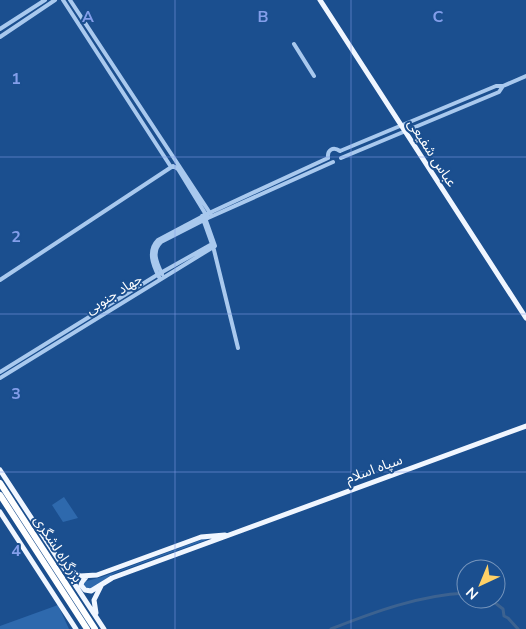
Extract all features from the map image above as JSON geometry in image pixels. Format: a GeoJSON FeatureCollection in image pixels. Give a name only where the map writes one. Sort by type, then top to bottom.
{"type":"FeatureCollection","features":[{"type":"Feature","properties":{"kind":"highway","name":"بزرگراه لشگری"},"geometry":{"type":"LineString","coordinates":[[0,483],[95,629]]}},
{"type":"Feature","properties":{"kind":"highway","name":"بزرگراه لشگری"},"geometry":{"type":"LineString","coordinates":[[0,495],[87,629]]}},
{"type":"Feature","properties":{"kind":"main road","name":"عباس شفیعی"},"geometry":{"type":"LineString","coordinates":[[321,0],[526,316]]}},
{"type":"Feature","properties":{"kind":"main road","name":"سپاه اسلام"},"geometry":{"type":"LineString","coordinates":[[102,584],[112,578],[230,534],[526,426]]}},
{"type":"Feature","properties":{"kind":"main road"},"geometry":{"type":"LineString","coordinates":[[0,470],[104,629]]}},
{"type":"Feature","properties":{"kind":"main road"},"geometry":{"type":"LineString","coordinates":[[0,512],[76,629]]}},
{"type":"Feature","properties":{"kind":"main road","name":"سپاه اسلام"},"geometry":{"type":"LineString","coordinates":[[87,576],[121,567],[201,537],[230,534]]}},
{"type":"Feature","properties":{"kind":"main road"},"geometry":{"type":"LineString","coordinates":[[62,566],[77,575],[87,576]]}},
{"type":"Feature","properties":{"kind":"main road"},"geometry":{"type":"LineString","coordinates":[[87,576],[81,585],[85,590],[91,591],[102,584]]}},
{"type":"Feature","properties":{"kind":"main road"},"geometry":{"type":"LineString","coordinates":[[102,584],[96,595],[94,605],[96,614],[104,629]]}},
{"type":"Feature","properties":{"kind":"street"},"geometry":{"type":"LineString","coordinates":[[0,29],[44,0]]}},
{"type":"Feature","properties":{"kind":"street"},"geometry":{"type":"LineString","coordinates":[[0,37],[56,0]]}},
{"type":"Feature","properties":{"kind":"street"},"geometry":{"type":"LineString","coordinates":[[63,0],[171,167],[178,169],[206,216]]}},
{"type":"Feature","properties":{"kind":"street"},"geometry":{"type":"LineString","coordinates":[[70,0],[177,163],[206,216],[215,246],[212,246],[238,348]]}},
{"type":"Feature","properties":{"kind":"street"},"geometry":{"type":"LineString","coordinates":[[294,44],[314,76]]}},
{"type":"Feature","properties":{"kind":"street"},"geometry":{"type":"LineString","coordinates":[[404,128],[341,158],[339,161],[333,162],[328,158],[331,150],[336,149],[340,151],[499,92],[503,86],[526,76]]}},
{"type":"Feature","properties":{"kind":"street"},"geometry":{"type":"LineString","coordinates":[[340,151],[341,158]]}},
{"type":"Feature","properties":{"kind":"street","name":"جهاد جنوبی"},"geometry":{"type":"LineString","coordinates":[[160,276],[155,256],[157,246],[162,242],[206,216],[328,158]]}},
{"type":"Feature","properties":{"kind":"street","name":"جهاد جنوبی"},"geometry":{"type":"LineString","coordinates":[[206,216],[333,162]]}},
{"type":"Feature","properties":{"kind":"street"},"geometry":{"type":"LineString","coordinates":[[0,280],[177,163]]}},
{"type":"Feature","properties":{"kind":"street","name":"جهاد جنوبی"},"geometry":{"type":"LineString","coordinates":[[0,372],[212,246]]}},
{"type":"Feature","properties":{"kind":"street","name":"جهاد جنوبی"},"geometry":{"type":"LineString","coordinates":[[0,378],[160,276]]}},
{"type":"Feature","properties":{"kind":"shaded area"},"geometry":{"type":"Polygon","coordinates":[[[64,497],[78,518],[63,522],[52,505],[64,497]]]}},
{"type":"Feature","properties":{"kind":"shaded area"},"geometry":{"type":"Polygon","coordinates":[[[209,537],[206,540],[115,573],[92,589],[84,587],[83,582],[102,577],[209,537]]]}},
{"type":"Feature","properties":{"kind":"shaded area"},"geometry":{"type":"Polygon","coordinates":[[[58,605],[69,629],[0,629],[0,626],[58,605]]]}},
{"type":"Feature","properties":{"kind":"waterway"},"geometry":{"type":"LineString","coordinates":[[331,629],[414,601],[456,594]]}},
{"type":"Feature","properties":{"kind":"waterway"},"geometry":{"type":"LineString","coordinates":[[503,609],[504,616],[518,629]]}}]}
